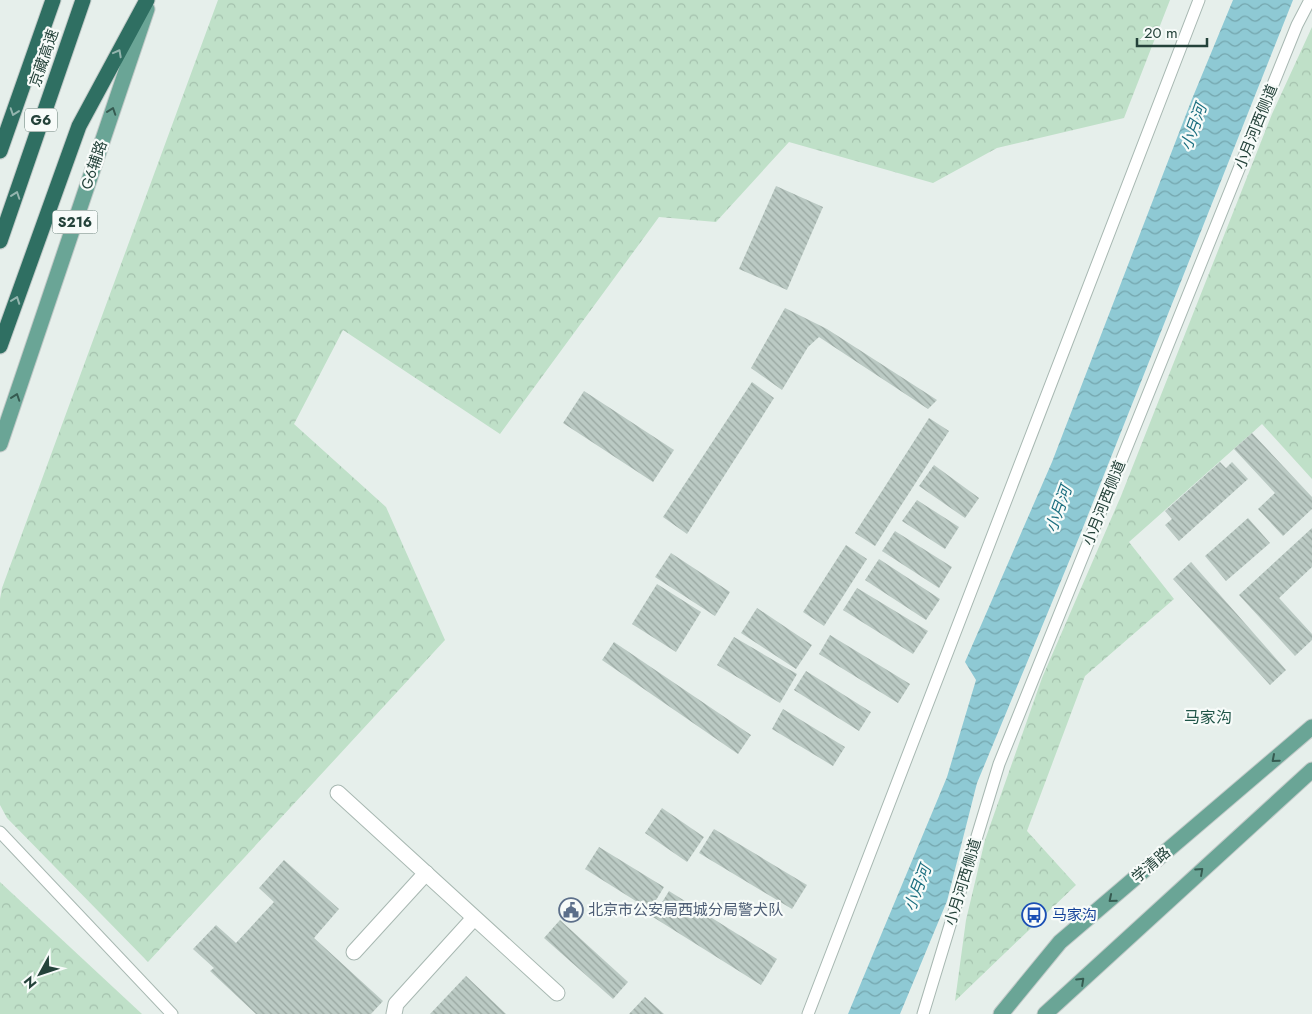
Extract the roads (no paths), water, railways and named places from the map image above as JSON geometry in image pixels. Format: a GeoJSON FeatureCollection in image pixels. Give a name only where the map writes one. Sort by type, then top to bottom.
{"type":"FeatureCollection","features":[{"type":"Feature","properties":{"kind":"highway","name":"京藏高速"},"geometry":{"type":"LineString","coordinates":[[0,151],[53,0]]}},
{"type":"Feature","properties":{"kind":"highway","name":"京藏高速"},"geometry":{"type":"LineString","coordinates":[[0,241],[83,0]]}},
{"type":"Feature","properties":{"kind":"highway"},"geometry":{"type":"LineString","coordinates":[[0,346],[79,126],[148,0]]}},
{"type":"Feature","properties":{"kind":"main road","name":"G6辅路"},"geometry":{"type":"LineString","coordinates":[[0,444],[148,0]]}},
{"type":"Feature","properties":{"kind":"main road","name":"学清路"},"geometry":{"type":"LineString","coordinates":[[1001,1014],[1060,942],[1312,727]]}},
{"type":"Feature","properties":{"kind":"main road"},"geometry":{"type":"LineString","coordinates":[[1045,1014],[1312,770]]}},
{"type":"Feature","properties":{"kind":"street"},"geometry":{"type":"LineString","coordinates":[[338,794],[557,993]]}},
{"type":"Feature","properties":{"kind":"street"},"geometry":{"type":"LineString","coordinates":[[354,952],[426,873]]}},
{"type":"Feature","properties":{"kind":"street"},"geometry":{"type":"LineString","coordinates":[[394,1014],[396,1004],[474,918]]}},
{"type":"Feature","properties":{"kind":"lane"},"geometry":{"type":"LineString","coordinates":[[808,1014],[1199,0]]}},
{"type":"Feature","properties":{"kind":"lane","name":"小月河西侧道"},"geometry":{"type":"LineString","coordinates":[[923,1014],[999,764],[1286,53],[1310,0]]}},
{"type":"Feature","properties":{"kind":"lane"},"geometry":{"type":"LineString","coordinates":[[0,832],[172,1014]]}},
{"type":"Feature","properties":{"kind":"water","name":"小月河"},"geometry":{"type":"Polygon","coordinates":[[[1233,0],[1293,0],[1080,535],[977,783],[947,901],[900,1014],[848,1014],[947,777],[976,680],[965,662],[1052,462],[1192,99],[1233,0]]]}},
{"type":"Feature","properties":{"kind":"place","name":"北京市公安局西城分局警犬队"},"geometry":{"type":"Point","coordinates":[571,910]}},
{"type":"Feature","properties":{"kind":"place","name":"马家沟"},"geometry":{"type":"Point","coordinates":[1034,915]}},
{"type":"Feature","properties":{"kind":"district","name":"马家沟"},"geometry":{"type":"Point","coordinates":[1208,717]}}]}
